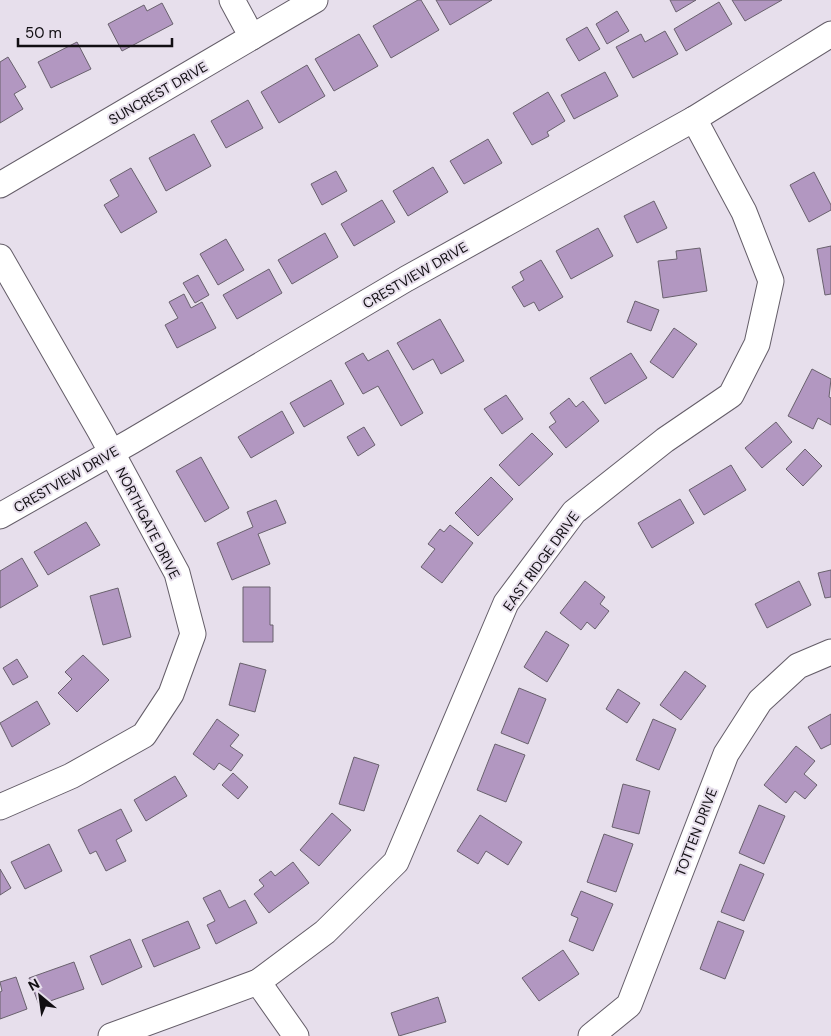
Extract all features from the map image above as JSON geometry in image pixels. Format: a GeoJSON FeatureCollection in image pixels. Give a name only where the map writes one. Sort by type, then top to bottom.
{"type":"FeatureCollection","features":[{"type":"Feature","properties":{"kind":"street"},"geometry":{"type":"LineString","coordinates":[[232,0],[252,37]]}},
{"type":"Feature","properties":{"kind":"street","name":"SUNCREST DRIVE"},"geometry":{"type":"LineString","coordinates":[[0,185],[315,0]]}},
{"type":"Feature","properties":{"kind":"street","name":"CRESTVIEW DRIVE"},"geometry":{"type":"LineString","coordinates":[[0,516],[112,453],[406,279],[694,119],[831,34]]}},
{"type":"Feature","properties":{"kind":"street","name":"EAST RIDGE DRIVE"},"geometry":{"type":"LineString","coordinates":[[111,1036],[258,982],[325,932],[396,862],[506,603],[574,512],[665,440],[731,395],[757,344],[771,281],[744,212],[694,119]]}},
{"type":"Feature","properties":{"kind":"street","name":"NORTHGATE DRIVE"},"geometry":{"type":"LineString","coordinates":[[0,257],[112,453],[177,572],[193,634],[171,694],[144,735],[71,776],[0,807]]}},
{"type":"Feature","properties":{"kind":"street","name":"TOTTEN DRIVE"},"geometry":{"type":"LineString","coordinates":[[591,1036],[629,1005],[726,754],[760,700],[798,666],[831,652]]}},
{"type":"Feature","properties":{"kind":"street"},"geometry":{"type":"LineString","coordinates":[[258,982],[296,1036]]}},
{"type":"Feature","properties":{"kind":"building"},"geometry":{"type":"Polygon","coordinates":[[[421,0],[439,30],[391,58],[373,26],[421,0]]]}},
{"type":"Feature","properties":{"kind":"building"},"geometry":{"type":"Polygon","coordinates":[[[436,0],[492,0],[450,25],[436,0]]]}},
{"type":"Feature","properties":{"kind":"building"},"geometry":{"type":"Polygon","coordinates":[[[670,0],[696,0],[676,12],[670,0]]]}},
{"type":"Feature","properties":{"kind":"building"},"geometry":{"type":"Polygon","coordinates":[[[732,0],[782,0],[745,21],[732,0]]]}},
{"type":"Feature","properties":{"kind":"building"},"geometry":{"type":"Polygon","coordinates":[[[719,2],[732,24],[686,51],[674,29],[719,2]]]}},
{"type":"Feature","properties":{"kind":"building"},"geometry":{"type":"Polygon","coordinates":[[[162,3],[173,24],[122,51],[108,24],[144,5],[147,11],[162,3]]]}},
{"type":"Feature","properties":{"kind":"building"},"geometry":{"type":"Polygon","coordinates":[[[617,11],[629,31],[607,44],[596,24],[617,11]]]}},
{"type":"Feature","properties":{"kind":"building"},"geometry":{"type":"Polygon","coordinates":[[[587,27],[600,49],[579,61],[566,39],[587,27]]]}},
{"type":"Feature","properties":{"kind":"building"},"geometry":{"type":"Polygon","coordinates":[[[665,31],[678,54],[633,78],[616,47],[641,34],[645,42],[665,31]]]}},
{"type":"Feature","properties":{"kind":"building"},"geometry":{"type":"Polygon","coordinates":[[[359,34],[378,66],[334,91],[315,59],[359,34]]]}},
{"type":"Feature","properties":{"kind":"building"},"geometry":{"type":"Polygon","coordinates":[[[77,42],[91,69],[51,88],[38,62],[77,42]]]}},
{"type":"Feature","properties":{"kind":"building"},"geometry":{"type":"Polygon","coordinates":[[[8,57],[26,87],[14,94],[23,109],[0,123],[0,62],[8,57]]]}},
{"type":"Feature","properties":{"kind":"building"},"geometry":{"type":"Polygon","coordinates":[[[307,65],[325,96],[279,123],[261,92],[307,65]]]}},
{"type":"Feature","properties":{"kind":"building"},"geometry":{"type":"Polygon","coordinates":[[[605,72],[618,96],[574,119],[561,95],[605,72]]]}},
{"type":"Feature","properties":{"kind":"building"},"geometry":{"type":"Polygon","coordinates":[[[548,92],[565,121],[547,132],[549,136],[532,145],[513,113],[548,92]]]}},
{"type":"Feature","properties":{"kind":"building"},"geometry":{"type":"Polygon","coordinates":[[[248,100],[263,128],[226,148],[211,121],[248,100]]]}},
{"type":"Feature","properties":{"kind":"building"},"geometry":{"type":"Polygon","coordinates":[[[194,134],[211,166],[166,191],[149,158],[194,134]]]}},
{"type":"Feature","properties":{"kind":"building"},"geometry":{"type":"Polygon","coordinates":[[[488,139],[502,163],[464,184],[450,161],[488,139]]]}},
{"type":"Feature","properties":{"kind":"building"},"geometry":{"type":"Polygon","coordinates":[[[433,167],[448,192],[408,216],[393,191],[433,167]]]}},
{"type":"Feature","properties":{"kind":"building"},"geometry":{"type":"Polygon","coordinates":[[[131,168],[157,212],[121,233],[104,205],[119,196],[110,180],[131,168]]]}},
{"type":"Feature","properties":{"kind":"building"},"geometry":{"type":"Polygon","coordinates":[[[336,171],[347,191],[322,205],[311,184],[336,171]]]}},
{"type":"Feature","properties":{"kind":"building"},"geometry":{"type":"Polygon","coordinates":[[[814,172],[831,205],[831,210],[809,222],[790,185],[814,172]]]}},
{"type":"Feature","properties":{"kind":"building"},"geometry":{"type":"Polygon","coordinates":[[[382,200],[395,222],[354,246],[341,224],[382,200]]]}},
{"type":"Feature","properties":{"kind":"building"},"geometry":{"type":"Polygon","coordinates":[[[654,201],[667,228],[637,243],[624,216],[654,201]]]}},
{"type":"Feature","properties":{"kind":"building"},"geometry":{"type":"Polygon","coordinates":[[[598,228],[613,256],[571,279],[556,251],[598,228]]]}},
{"type":"Feature","properties":{"kind":"building"},"geometry":{"type":"Polygon","coordinates":[[[325,233],[338,257],[292,284],[278,260],[325,233]]]}},
{"type":"Feature","properties":{"kind":"building"},"geometry":{"type":"Polygon","coordinates":[[[226,239],[244,270],[218,285],[200,254],[226,239]]]}},
{"type":"Feature","properties":{"kind":"building"},"geometry":{"type":"Polygon","coordinates":[[[831,246],[831,294],[825,295],[817,249],[831,246]]]}},
{"type":"Feature","properties":{"kind":"building"},"geometry":{"type":"Polygon","coordinates":[[[700,248],[707,291],[663,298],[658,261],[677,259],[676,251],[700,248]]]}},
{"type":"Feature","properties":{"kind":"building"},"geometry":{"type":"Polygon","coordinates":[[[541,260],[563,297],[539,311],[534,302],[524,307],[512,287],[524,280],[520,272],[541,260]]]}},
{"type":"Feature","properties":{"kind":"building"},"geometry":{"type":"Polygon","coordinates":[[[269,269],[282,293],[237,319],[223,295],[269,269]]]}},
{"type":"Feature","properties":{"kind":"building"},"geometry":{"type":"Polygon","coordinates":[[[198,275],[209,295],[195,303],[183,283],[198,275]]]}},
{"type":"Feature","properties":{"kind":"building"},"geometry":{"type":"Polygon","coordinates":[[[184,294],[191,308],[202,302],[216,328],[177,348],[165,325],[178,318],[169,302],[184,294]]]}},
{"type":"Feature","properties":{"kind":"building"},"geometry":{"type":"Polygon","coordinates":[[[635,301],[659,310],[651,331],[627,322],[635,301]]]}},
{"type":"Feature","properties":{"kind":"building"},"geometry":{"type":"Polygon","coordinates":[[[440,319],[464,361],[441,374],[433,359],[413,370],[397,343],[440,319]]]}},
{"type":"Feature","properties":{"kind":"building"},"geometry":{"type":"Polygon","coordinates":[[[674,328],[697,344],[673,378],[650,362],[674,328]]]}},
{"type":"Feature","properties":{"kind":"building"},"geometry":{"type":"Polygon","coordinates":[[[388,350],[423,413],[401,426],[378,386],[363,394],[345,363],[363,353],[368,361],[388,350]]]}},
{"type":"Feature","properties":{"kind":"building"},"geometry":{"type":"Polygon","coordinates":[[[631,353],[647,378],[605,404],[590,378],[631,353]]]}},
{"type":"Feature","properties":{"kind":"building"},"geometry":{"type":"Polygon","coordinates":[[[812,369],[831,379],[829,397],[831,398],[831,425],[818,418],[813,429],[788,416],[812,369]]]}},
{"type":"Feature","properties":{"kind":"building"},"geometry":{"type":"Polygon","coordinates":[[[331,380],[344,404],[304,427],[290,403],[331,380]]]}},
{"type":"Feature","properties":{"kind":"building"},"geometry":{"type":"Polygon","coordinates":[[[506,395],[523,419],[502,434],[484,409],[506,395]]]}},
{"type":"Feature","properties":{"kind":"building"},"geometry":{"type":"Polygon","coordinates":[[[569,398],[576,407],[583,401],[599,421],[566,448],[549,427],[556,422],[550,413],[569,398]]]}},
{"type":"Feature","properties":{"kind":"building"},"geometry":{"type":"Polygon","coordinates":[[[282,411],[294,433],[251,458],[238,437],[282,411]]]}},
{"type":"Feature","properties":{"kind":"building"},"geometry":{"type":"Polygon","coordinates":[[[776,422],[792,442],[762,468],[745,448],[776,422]]]}},
{"type":"Feature","properties":{"kind":"building"},"geometry":{"type":"Polygon","coordinates":[[[364,427],[375,445],[358,456],[347,437],[364,427]]]}},
{"type":"Feature","properties":{"kind":"building"},"geometry":{"type":"Polygon","coordinates":[[[532,433],[553,454],[519,486],[499,465],[532,433]]]}},
{"type":"Feature","properties":{"kind":"building"},"geometry":{"type":"Polygon","coordinates":[[[805,449],[822,466],[803,486],[786,469],[805,449]]]}},
{"type":"Feature","properties":{"kind":"building"},"geometry":{"type":"Polygon","coordinates":[[[201,457],[229,508],[205,522],[176,471],[201,457]]]}},
{"type":"Feature","properties":{"kind":"building"},"geometry":{"type":"Polygon","coordinates":[[[731,465],[746,490],[704,515],[689,490],[731,465]]]}},
{"type":"Feature","properties":{"kind":"building"},"geometry":{"type":"Polygon","coordinates":[[[491,477],[513,499],[478,536],[455,513],[491,477]]]}},
{"type":"Feature","properties":{"kind":"building"},"geometry":{"type":"Polygon","coordinates":[[[680,499],[694,523],[652,548],[638,523],[680,499]]]}},
{"type":"Feature","properties":{"kind":"building"},"geometry":{"type":"Polygon","coordinates":[[[276,500],[286,523],[258,534],[270,564],[232,580],[217,543],[253,527],[247,512],[276,500]]]}},
{"type":"Feature","properties":{"kind":"building"},"geometry":{"type":"Polygon","coordinates":[[[86,522],[100,545],[48,575],[34,552],[86,522]]]}},
{"type":"Feature","properties":{"kind":"building"},"geometry":{"type":"Polygon","coordinates":[[[450,525],[473,543],[442,583],[421,567],[435,549],[428,544],[440,529],[444,532],[450,525]]]}},
{"type":"Feature","properties":{"kind":"building"},"geometry":{"type":"Polygon","coordinates":[[[22,558],[38,586],[0,608],[0,571],[22,558]]]}},
{"type":"Feature","properties":{"kind":"building"},"geometry":{"type":"Polygon","coordinates":[[[831,570],[831,597],[825,598],[818,573],[831,570]]]}},
{"type":"Feature","properties":{"kind":"building"},"geometry":{"type":"Polygon","coordinates":[[[585,581],[605,597],[600,604],[609,611],[595,629],[587,622],[581,630],[560,613],[585,581]]]}},
{"type":"Feature","properties":{"kind":"building"},"geometry":{"type":"Polygon","coordinates":[[[799,581],[811,605],[767,628],[755,604],[799,581]]]}},
{"type":"Feature","properties":{"kind":"building"},"geometry":{"type":"Polygon","coordinates":[[[243,587],[270,587],[270,625],[273,625],[273,642],[243,642],[243,587]]]}},
{"type":"Feature","properties":{"kind":"building"},"geometry":{"type":"Polygon","coordinates":[[[118,588],[131,637],[103,645],[90,596],[118,588]]]}},
{"type":"Feature","properties":{"kind":"building"},"geometry":{"type":"Polygon","coordinates":[[[546,631],[569,645],[547,682],[524,667],[546,631]]]}},
{"type":"Feature","properties":{"kind":"building"},"geometry":{"type":"Polygon","coordinates":[[[83,655],[109,680],[77,712],[58,693],[72,679],[65,672],[83,655]]]}},
{"type":"Feature","properties":{"kind":"building"},"geometry":{"type":"Polygon","coordinates":[[[17,659],[28,677],[13,685],[3,668],[17,659]]]}},
{"type":"Feature","properties":{"kind":"building"},"geometry":{"type":"Polygon","coordinates":[[[240,663],[266,670],[255,712],[229,705],[240,663]]]}},
{"type":"Feature","properties":{"kind":"building"},"geometry":{"type":"Polygon","coordinates":[[[685,671],[706,686],[681,720],[660,705],[685,671]]]}},
{"type":"Feature","properties":{"kind":"building"},"geometry":{"type":"Polygon","coordinates":[[[519,688],[546,699],[528,744],[501,733],[519,688]]]}},
{"type":"Feature","properties":{"kind":"building"},"geometry":{"type":"Polygon","coordinates":[[[618,689],[640,703],[627,723],[606,709],[618,689]]]}},
{"type":"Feature","properties":{"kind":"building"},"geometry":{"type":"Polygon","coordinates":[[[37,701],[50,724],[12,747],[0,723],[37,701]]]}},
{"type":"Feature","properties":{"kind":"building"},"geometry":{"type":"Polygon","coordinates":[[[831,714],[831,744],[821,749],[808,727],[831,714]]]}},
{"type":"Feature","properties":{"kind":"building"},"geometry":{"type":"Polygon","coordinates":[[[217,719],[239,735],[230,746],[243,755],[231,771],[219,763],[214,770],[193,754],[217,719]]]}},
{"type":"Feature","properties":{"kind":"building"},"geometry":{"type":"Polygon","coordinates":[[[653,719],[676,729],[659,770],[636,760],[653,719]]]}},
{"type":"Feature","properties":{"kind":"building"},"geometry":{"type":"Polygon","coordinates":[[[495,744],[525,755],[506,802],[477,790],[495,744]]]}},
{"type":"Feature","properties":{"kind":"building"},"geometry":{"type":"Polygon","coordinates":[[[796,746],[815,761],[804,774],[817,785],[805,799],[795,791],[786,803],[764,785],[796,746]]]}},
{"type":"Feature","properties":{"kind":"building"},"geometry":{"type":"Polygon","coordinates":[[[354,757],[379,765],[364,811],[339,804],[354,757]]]}},
{"type":"Feature","properties":{"kind":"building"},"geometry":{"type":"Polygon","coordinates":[[[233,773],[248,787],[238,799],[222,785],[233,773]]]}},
{"type":"Feature","properties":{"kind":"building"},"geometry":{"type":"Polygon","coordinates":[[[175,776],[187,796],[146,821],[134,800],[175,776]]]}},
{"type":"Feature","properties":{"kind":"building"},"geometry":{"type":"Polygon","coordinates":[[[623,784],[650,791],[639,834],[612,827],[623,784]]]}},
{"type":"Feature","properties":{"kind":"building"},"geometry":{"type":"Polygon","coordinates":[[[759,805],[785,816],[764,864],[739,853],[759,805]]]}},
{"type":"Feature","properties":{"kind":"building"},"geometry":{"type":"Polygon","coordinates":[[[121,809],[132,831],[116,840],[126,861],[106,871],[96,851],[90,854],[78,830],[121,809]]]}},
{"type":"Feature","properties":{"kind":"building"},"geometry":{"type":"Polygon","coordinates":[[[332,813],[351,830],[319,866],[300,850],[332,813]]]}},
{"type":"Feature","properties":{"kind":"building"},"geometry":{"type":"Polygon","coordinates":[[[480,815],[522,842],[508,865],[486,851],[478,864],[457,851],[480,815]]]}},
{"type":"Feature","properties":{"kind":"building"},"geometry":{"type":"Polygon","coordinates":[[[604,834],[633,844],[616,892],[587,882],[604,834]]]}},
{"type":"Feature","properties":{"kind":"building"},"geometry":{"type":"Polygon","coordinates":[[[49,844],[62,871],[25,889],[11,862],[49,844]]]}},
{"type":"Feature","properties":{"kind":"building"},"geometry":{"type":"Polygon","coordinates":[[[293,862],[309,883],[269,913],[254,894],[264,886],[259,880],[271,871],[275,876],[293,862]]]}},
{"type":"Feature","properties":{"kind":"building"},"geometry":{"type":"Polygon","coordinates":[[[740,864],[764,874],[744,921],[721,912],[740,864]]]}},
{"type":"Feature","properties":{"kind":"building"},"geometry":{"type":"Polygon","coordinates":[[[0,869],[11,888],[0,895],[0,869]]]}},
{"type":"Feature","properties":{"kind":"building"},"geometry":{"type":"Polygon","coordinates":[[[220,890],[229,908],[245,900],[257,923],[216,944],[207,925],[215,921],[203,898],[220,890]]]}},
{"type":"Feature","properties":{"kind":"building"},"geometry":{"type":"Polygon","coordinates":[[[581,891],[613,904],[593,951],[569,941],[578,918],[571,915],[581,891]]]}},
{"type":"Feature","properties":{"kind":"building"},"geometry":{"type":"Polygon","coordinates":[[[188,921],[200,948],[154,967],[142,940],[188,921]]]}},
{"type":"Feature","properties":{"kind":"building"},"geometry":{"type":"Polygon","coordinates":[[[718,921],[744,931],[725,979],[700,969],[718,921]]]}},
{"type":"Feature","properties":{"kind":"building"},"geometry":{"type":"Polygon","coordinates":[[[130,939],[142,967],[102,985],[90,956],[130,939]]]}},
{"type":"Feature","properties":{"kind":"building"},"geometry":{"type":"Polygon","coordinates":[[[563,950],[579,974],[539,1001],[522,978],[563,950]]]}},
{"type":"Feature","properties":{"kind":"building"},"geometry":{"type":"Polygon","coordinates":[[[74,962],[84,989],[39,1005],[29,978],[74,962]]]}},
{"type":"Feature","properties":{"kind":"building"},"geometry":{"type":"Polygon","coordinates":[[[16,977],[27,1009],[0,1019],[0,992],[2,991],[0,982],[16,977]]]}},
{"type":"Feature","properties":{"kind":"building"},"geometry":{"type":"Polygon","coordinates":[[[438,997],[446,1022],[399,1036],[391,1013],[438,997]]]}}]}
